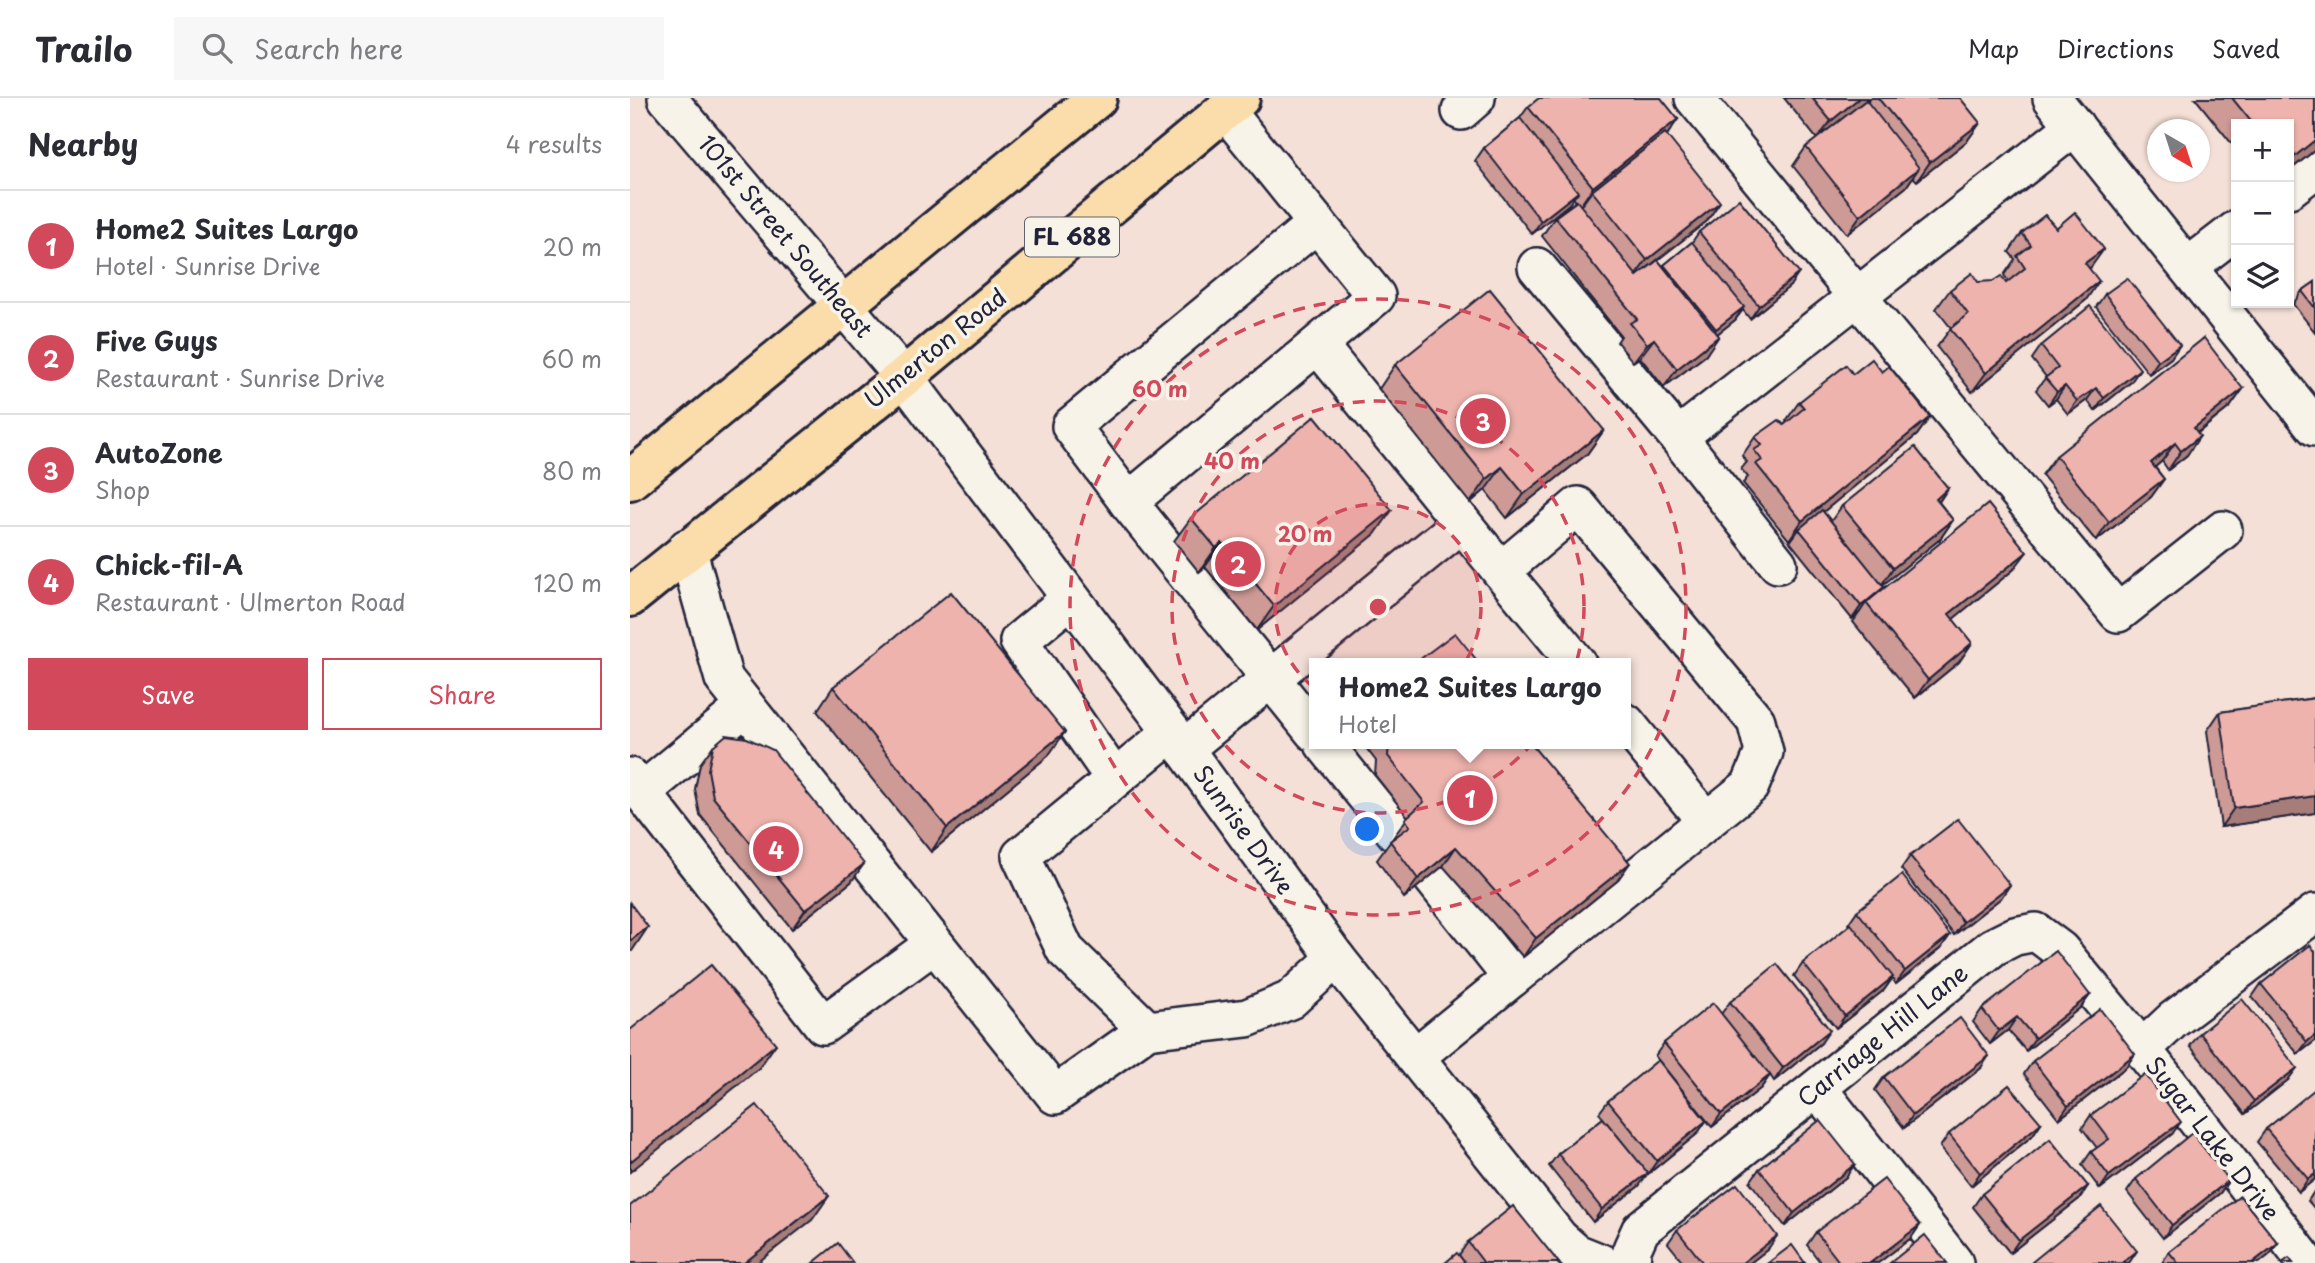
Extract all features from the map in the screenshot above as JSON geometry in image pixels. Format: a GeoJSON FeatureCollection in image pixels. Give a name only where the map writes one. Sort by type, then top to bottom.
{"type":"FeatureCollection","features":[{"type":"Feature","properties":{"kind":"main road"},"geometry":{"type":"LineString","coordinates":[[630,480],[1097,98]]}},
{"type":"Feature","properties":{"kind":"main road","name":"Ulmerton Road"},"geometry":{"type":"LineString","coordinates":[[630,597],[687,548],[904,377],[1233,104]]}},
{"type":"Feature","properties":{"kind":"street","name":"101st Street Southeast"},"geometry":{"type":"LineString","coordinates":[[667,98],[904,377]]}},
{"type":"Feature","properties":{"kind":"street"},"geometry":{"type":"LineString","coordinates":[[1694,98],[2118,613],[2223,530]]}},
{"type":"Feature","properties":{"kind":"street"},"geometry":{"type":"LineString","coordinates":[[2052,98],[2315,427]]}},
{"type":"Feature","properties":{"kind":"street"},"geometry":{"type":"LineString","coordinates":[[1128,502],[1376,296],[1317,223],[1233,104]]}},
{"type":"Feature","properties":{"kind":"street"},"geometry":{"type":"LineString","coordinates":[[1678,436],[2075,126]]}},
{"type":"Feature","properties":{"kind":"street"},"geometry":{"type":"LineString","coordinates":[[2294,185],[2315,169]]}},
{"type":"Feature","properties":{"kind":"street"},"geometry":{"type":"LineString","coordinates":[[1309,726],[1128,502],[1071,426],[1317,223]]}},
{"type":"Feature","properties":{"kind":"street"},"geometry":{"type":"LineString","coordinates":[[2188,267],[2231,234]]}},
{"type":"Feature","properties":{"kind":"street"},"geometry":{"type":"LineString","coordinates":[[1537,267],[1678,436],[1778,564]]}},
{"type":"Feature","properties":{"kind":"street"},"geometry":{"type":"LineString","coordinates":[[1318,345],[1573,658]]}},
{"type":"Feature","properties":{"kind":"street","name":"Sunrise Drive"},"geometry":{"type":"LineString","coordinates":[[904,377],[1069,600],[1178,741],[1336,958],[1559,1237],[1576,1253],[1601,1263]]}},
{"type":"Feature","properties":{"kind":"street"},"geometry":{"type":"LineString","coordinates":[[1415,1057],[1750,786],[1764,752],[1756,721],[1578,506],[1501,570]]}},
{"type":"Feature","properties":{"kind":"street"},"geometry":{"type":"LineString","coordinates":[[1147,1030],[1065,950],[1021,856],[1114,778],[1178,741],[1271,678],[1462,523]]}},
{"type":"Feature","properties":{"kind":"street"},"geometry":{"type":"LineString","coordinates":[[687,548],[724,679],[1055,1095],[1147,1030],[1247,1018],[1290,1000],[1336,958]]}},
{"type":"Feature","properties":{"kind":"street"},"geometry":{"type":"LineString","coordinates":[[1069,600],[1019,641],[1114,778]]}},
{"type":"Feature","properties":{"kind":"street"},"geometry":{"type":"LineString","coordinates":[[745,707],[636,784],[823,1026],[933,945]]}},
{"type":"Feature","properties":{"kind":"street"},"geometry":{"type":"LineString","coordinates":[[1631,729],[1706,821]]}},
{"type":"Feature","properties":{"kind":"street"},"geometry":{"type":"LineString","coordinates":[[1328,749],[1396,834]]}},
{"type":"Feature","properties":{"kind":"street"},"geometry":{"type":"LineString","coordinates":[[1431,876],[1512,978]]}},
{"type":"Feature","properties":{"kind":"street"},"geometry":{"type":"LineString","coordinates":[[2142,1049],[2173,1020],[2315,913]]}},
{"type":"Feature","properties":{"kind":"street","name":"Carriage Hill Lane"},"geometry":{"type":"LineString","coordinates":[[1631,1263],[1632,1249],[1641,1229],[1993,947],[2015,936],[2036,932],[2060,950],[2142,1049]]}},
{"type":"Feature","properties":{"kind":"street","name":"Sugar Lake Drive"},"geometry":{"type":"LineString","coordinates":[[2142,1049],[2307,1263]]}},
{"type":"Feature","properties":{"kind":"street"},"geometry":{"type":"LineString","coordinates":[[1818,1089],[1954,1263]]}},
{"type":"Feature","properties":{"kind":"building"},"geometry":{"type":"Polygon","coordinates":[[[1539,98],[1661,98],[1678,119],[1593,187],[1528,107],[1539,98]]]}},
{"type":"Feature","properties":{"kind":"building"},"geometry":{"type":"Polygon","coordinates":[[[1812,98],[1859,98],[1831,121],[1812,98]]]}},
{"type":"Feature","properties":{"kind":"building"},"geometry":{"type":"Polygon","coordinates":[[[1878,98],[1960,98],[1980,123],[1930,162],[1878,98]]]}},
{"type":"Feature","properties":{"kind":"building"},"geometry":{"type":"Polygon","coordinates":[[[2232,98],[2315,98],[2315,140],[2294,157],[2294,119],[2249,119],[2232,98]]]}},
{"type":"Feature","properties":{"kind":"building"},"geometry":{"type":"Polygon","coordinates":[[[1866,100],[1919,168],[1860,216],[1806,147],[1866,100]]]}},
{"type":"Feature","properties":{"kind":"building"},"geometry":{"type":"Polygon","coordinates":[[[1520,118],[1578,192],[1541,221],[1484,148],[1520,118]]]}},
{"type":"Feature","properties":{"kind":"building"},"geometry":{"type":"Polygon","coordinates":[[[1665,133],[1720,202],[1647,260],[1592,191],[1665,133]]]}},
{"type":"Feature","properties":{"kind":"building"},"geometry":{"type":"Polygon","coordinates":[[[1739,199],[1799,273],[1759,306],[1699,232],[1739,199]]]}},
{"type":"Feature","properties":{"kind":"building"},"geometry":{"type":"Polygon","coordinates":[[[1577,201],[1637,276],[1658,260],[1719,336],[1677,369],[1654,339],[1647,344],[1630,323],[1637,319],[1555,217],[1577,201]]]}},
{"type":"Feature","properties":{"kind":"building"},"geometry":{"type":"Polygon","coordinates":[[[2075,212],[2104,249],[2085,263],[2099,281],[1986,373],[1950,329],[1968,314],[1950,290],[1972,273],[1978,282],[1993,281],[2001,276],[2006,283],[2025,268],[2017,256],[2031,245],[2022,233],[2045,215],[2056,228],[2075,212]]]}},
{"type":"Feature","properties":{"kind":"building"},"geometry":{"type":"Polygon","coordinates":[[[1692,242],[1744,307],[1716,329],[1664,265],[1692,242]]]}},
{"type":"Feature","properties":{"kind":"building"},"geometry":{"type":"Polygon","coordinates":[[[2127,278],[2180,345],[2158,361],[2105,294],[2127,278]]]}},
{"type":"Feature","properties":{"kind":"building"},"geometry":{"type":"Polygon","coordinates":[[[2315,282],[2315,308],[2302,291],[2315,282]]]}},
{"type":"Feature","properties":{"kind":"building"},"geometry":{"type":"Polygon","coordinates":[[[1490,289],[1604,430],[1524,494],[1502,467],[1487,479],[1395,365],[1490,289]]]}},
{"type":"Feature","properties":{"kind":"building"},"geometry":{"type":"Polygon","coordinates":[[[2090,306],[2140,369],[2104,398],[2096,388],[2077,401],[2065,386],[2057,392],[2045,378],[2058,368],[2041,346],[2090,306]]]}},
{"type":"Feature","properties":{"kind":"building"},"geometry":{"type":"Polygon","coordinates":[[[2204,338],[2243,389],[2194,428],[2200,436],[2181,451],[2175,443],[2151,463],[2164,479],[2109,522],[2056,456],[2204,338]]]}},
{"type":"Feature","properties":{"kind":"building"},"geometry":{"type":"Polygon","coordinates":[[[1872,359],[1882,372],[1889,366],[1930,417],[1802,521],[1756,464],[1762,460],[1754,450],[1762,445],[1755,437],[1779,420],[1784,425],[1804,408],[1799,402],[1846,365],[1853,374],[1872,359]]]}},
{"type":"Feature","properties":{"kind":"building"},"geometry":{"type":"Polygon","coordinates":[[[1315,416],[1392,510],[1274,606],[1222,543],[1216,548],[1191,518],[1315,416]]]}},
{"type":"Feature","properties":{"kind":"building"},"geometry":{"type":"Polygon","coordinates":[[[1915,447],[1948,488],[1936,499],[1953,520],[1893,568],[1842,506],[1915,447]]]}},
{"type":"Feature","properties":{"kind":"building"},"geometry":{"type":"Polygon","coordinates":[[[1988,504],[2027,552],[1949,614],[1972,643],[1928,680],[1866,603],[1988,504]]]}},
{"type":"Feature","properties":{"kind":"building"},"geometry":{"type":"Polygon","coordinates":[[[1822,510],[1884,587],[1861,606],[1799,529],[1822,510]]]}},
{"type":"Feature","properties":{"kind":"building"},"geometry":{"type":"Polygon","coordinates":[[[951,592],[1065,732],[947,828],[833,687],[951,592]]]}},
{"type":"Feature","properties":{"kind":"building"},"geometry":{"type":"Polygon","coordinates":[[[1455,633],[1475,658],[1422,658],[1455,633]]]}},
{"type":"Feature","properties":{"kind":"building"},"geometry":{"type":"Polygon","coordinates":[[[2315,698],[2315,796],[2234,808],[2220,712],[2315,698]]]}},
{"type":"Feature","properties":{"kind":"building"},"geometry":{"type":"Polygon","coordinates":[[[726,735],[747,738],[773,750],[864,864],[805,910],[713,797],[708,770],[713,746],[726,735]]]}},
{"type":"Feature","properties":{"kind":"building"},"geometry":{"type":"Polygon","coordinates":[[[1389,749],[1535,749],[1630,863],[1536,938],[1456,847],[1418,879],[1390,841],[1410,826],[1405,819],[1424,802],[1388,756],[1389,749]]]}},
{"type":"Feature","properties":{"kind":"building"},"geometry":{"type":"Polygon","coordinates":[[[1958,819],[2010,885],[1963,922],[1910,856],[1958,819]]]}},
{"type":"Feature","properties":{"kind":"building"},"geometry":{"type":"Polygon","coordinates":[[[1902,875],[1950,935],[1905,971],[1857,911],[1902,875]]]}},
{"type":"Feature","properties":{"kind":"building"},"geometry":{"type":"Polygon","coordinates":[[[630,903],[648,927],[630,941],[630,903]]]}},
{"type":"Feature","properties":{"kind":"building"},"geometry":{"type":"Polygon","coordinates":[[[1851,924],[1893,977],[1845,1016],[1803,963],[1851,924]]]}},
{"type":"Feature","properties":{"kind":"building"},"geometry":{"type":"Polygon","coordinates":[[[2310,945],[2315,951],[2315,1035],[2307,1042],[2261,984],[2310,945]]]}},
{"type":"Feature","properties":{"kind":"building"},"geometry":{"type":"Polygon","coordinates":[[[2056,951],[2090,995],[2035,1038],[2017,1017],[1999,1031],[1982,1009],[2056,951]]]}},
{"type":"Feature","properties":{"kind":"building"},"geometry":{"type":"Polygon","coordinates":[[[1777,964],[1830,1030],[1783,1068],[1730,1002],[1777,964]]]}},
{"type":"Feature","properties":{"kind":"building"},"geometry":{"type":"Polygon","coordinates":[[[711,965],[776,1044],[630,1162],[630,1030],[711,965]]]}},
{"type":"Feature","properties":{"kind":"building"},"geometry":{"type":"Polygon","coordinates":[[[2242,999],[2297,1068],[2254,1101],[2200,1033],[2242,999]]]}},
{"type":"Feature","properties":{"kind":"building"},"geometry":{"type":"Polygon","coordinates":[[[1713,1003],[1770,1075],[1721,1114],[1664,1043],[1713,1003]]]}},
{"type":"Feature","properties":{"kind":"building"},"geometry":{"type":"Polygon","coordinates":[[[2100,1009],[2135,1054],[2068,1106],[2033,1061],[2100,1009]]]}},
{"type":"Feature","properties":{"kind":"building"},"geometry":{"type":"Polygon","coordinates":[[[1960,1018],[1989,1056],[1913,1115],[1884,1077],[1960,1018]]]}},
{"type":"Feature","properties":{"kind":"building"},"geometry":{"type":"Polygon","coordinates":[[[1658,1060],[1706,1121],[1657,1161],[1608,1101],[1658,1060]]]}},
{"type":"Feature","properties":{"kind":"building"},"geometry":{"type":"Polygon","coordinates":[[[2145,1074],[2181,1122],[2109,1176],[2091,1152],[2109,1139],[2091,1115],[2145,1074]]]}},
{"type":"Feature","properties":{"kind":"building"},"geometry":{"type":"Polygon","coordinates":[[[2009,1085],[2041,1123],[1980,1173],[1949,1134],[2009,1085]]]}},
{"type":"Feature","properties":{"kind":"building"},"geometry":{"type":"Polygon","coordinates":[[[2315,1089],[2315,1174],[2308,1179],[2266,1129],[2315,1089]]]}},
{"type":"Feature","properties":{"kind":"building"},"geometry":{"type":"Polygon","coordinates":[[[757,1105],[829,1196],[744,1263],[630,1263],[630,1206],[757,1105]]]}},
{"type":"Feature","properties":{"kind":"building"},"geometry":{"type":"Polygon","coordinates":[[[1603,1118],[1648,1173],[1602,1209],[1558,1154],[1603,1118]]]}},
{"type":"Feature","properties":{"kind":"building"},"geometry":{"type":"Polygon","coordinates":[[[1820,1120],[1855,1164],[1794,1213],[1759,1169],[1820,1120]]]}},
{"type":"Feature","properties":{"kind":"building"},"geometry":{"type":"Polygon","coordinates":[[[2192,1133],[2229,1180],[2172,1225],[2136,1179],[2192,1133]]]}},
{"type":"Feature","properties":{"kind":"building"},"geometry":{"type":"Polygon","coordinates":[[[2050,1139],[2088,1186],[2019,1240],[1982,1194],[2050,1139]]]}},
{"type":"Feature","properties":{"kind":"building"},"geometry":{"type":"Polygon","coordinates":[[[1884,1179],[1920,1225],[1870,1263],[1840,1263],[1816,1232],[1884,1179]]]}},
{"type":"Feature","properties":{"kind":"building"},"geometry":{"type":"Polygon","coordinates":[[[1737,1184],[1777,1236],[1742,1263],[1703,1263],[1677,1230],[1737,1184]]]}},
{"type":"Feature","properties":{"kind":"building"},"geometry":{"type":"Polygon","coordinates":[[[2240,1196],[2278,1243],[2252,1263],[2178,1263],[2169,1252],[2240,1196]]]}},
{"type":"Feature","properties":{"kind":"building"},"geometry":{"type":"Polygon","coordinates":[[[1513,1206],[1559,1263],[1484,1263],[1468,1242],[1513,1206]]]}},
{"type":"Feature","properties":{"kind":"building"},"geometry":{"type":"Polygon","coordinates":[[[2101,1206],[2137,1251],[2122,1263],[2032,1262],[2101,1206]]]}},
{"type":"Feature","properties":{"kind":"building"},"geometry":{"type":"Polygon","coordinates":[[[1925,1235],[1947,1263],[1890,1263],[1925,1235]]]}},
{"type":"Feature","properties":{"kind":"building"},"geometry":{"type":"Polygon","coordinates":[[[838,1243],[853,1263],[813,1263],[838,1243]]]}},
{"type":"Feature","properties":{"kind":"building"},"geometry":{"type":"Polygon","coordinates":[[[1792,1245],[1805,1263],[1768,1263],[1792,1245]]]}},
{"type":"Feature","properties":{"kind":"building"},"geometry":{"type":"Polygon","coordinates":[[[1457,1253],[1465,1263],[1445,1263],[1457,1253]]]}},
{"type":"Feature","properties":{"kind":"place","name":"AutoZone"},"geometry":{"type":"Point","coordinates":[1483,421]}},
{"type":"Feature","properties":{"kind":"place","name":"Five Guys"},"geometry":{"type":"Point","coordinates":[1238,564]}},
{"type":"Feature","properties":{"kind":"place","name":"Home2 Suites Largo"},"geometry":{"type":"Point","coordinates":[1470,798]}},
{"type":"Feature","properties":{"kind":"place","name":"Chick-fil-A"},"geometry":{"type":"Point","coordinates":[776,849]}}]}
